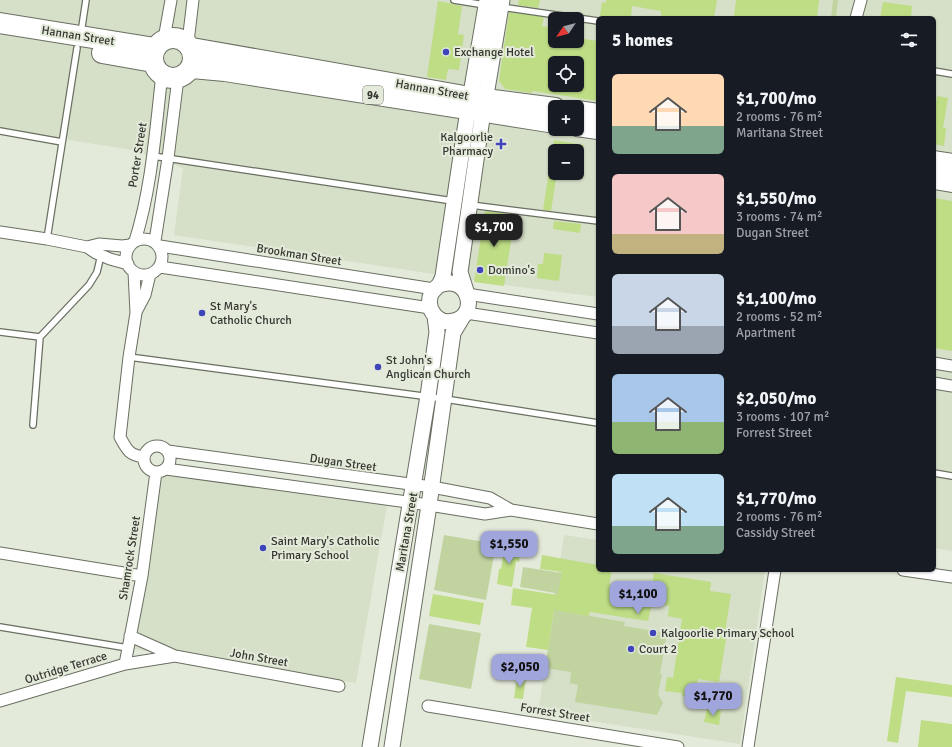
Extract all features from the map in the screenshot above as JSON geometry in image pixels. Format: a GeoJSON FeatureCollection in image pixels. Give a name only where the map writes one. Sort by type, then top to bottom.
{"type":"FeatureCollection","features":[{"type":"Feature","properties":{"kind":"highway","name":"Hannan Street"},"geometry":{"type":"LineString","coordinates":[[0,23],[79,43],[167,61],[226,71],[477,105],[548,108]]}},
{"type":"Feature","properties":{"kind":"highway","name":"Hannan Street"},"geometry":{"type":"LineString","coordinates":[[0,36],[79,43]]}},
{"type":"Feature","properties":{"kind":"highway","name":"94"},"geometry":{"type":"LineString","coordinates":[[167,61],[172,37],[180,38],[190,45]]}},
{"type":"Feature","properties":{"kind":"highway","name":"Hannan Street"},"geometry":{"type":"LineString","coordinates":[[190,45],[477,105],[548,121]]}},
{"type":"Feature","properties":{"kind":"highway"},"geometry":{"type":"LineString","coordinates":[[167,61],[194,61],[194,55],[190,45]]}},
{"type":"Feature","properties":{"kind":"highway"},"geometry":{"type":"LineString","coordinates":[[584,112],[596,114]]}},
{"type":"Feature","properties":{"kind":"highway"},"geometry":{"type":"LineString","coordinates":[[584,127],[596,129]]}},
{"type":"Feature","properties":{"kind":"highway"},"geometry":{"type":"LineString","coordinates":[[936,161],[952,164]]}},
{"type":"Feature","properties":{"kind":"highway"},"geometry":{"type":"LineString","coordinates":[[936,179],[952,182]]}},
{"type":"Feature","properties":{"kind":"main road"},"geometry":{"type":"LineString","coordinates":[[486,2],[477,105],[469,204],[460,272],[466,292],[468,307],[464,315],[456,321],[448,322],[442,321],[433,312],[429,301],[431,295],[444,276],[454,201],[477,105],[502,3]]}},
{"type":"Feature","properties":{"kind":"main road"},"geometry":{"type":"LineString","coordinates":[[437,287],[445,283],[452,283],[458,285],[466,292]]}},
{"type":"Feature","properties":{"kind":"main road","name":"Maritana Street"},"geometry":{"type":"LineString","coordinates":[[370,747],[412,502],[428,396],[437,332],[433,312]]}},
{"type":"Feature","properties":{"kind":"main road","name":"Maritana Street"},"geometry":{"type":"LineString","coordinates":[[392,747],[432,487],[453,333],[464,315]]}},
{"type":"Feature","properties":{"kind":"street","name":"Porter Street"},"geometry":{"type":"LineString","coordinates":[[157,244],[168,158],[167,61],[171,0]]}},
{"type":"Feature","properties":{"kind":"street"},"geometry":{"type":"LineString","coordinates":[[190,45],[193,0]]}},
{"type":"Feature","properties":{"kind":"street","name":"Porter Street"},"geometry":{"type":"LineString","coordinates":[[133,243],[139,229],[153,156],[161,83],[167,61]]}},
{"type":"Feature","properties":{"kind":"street"},"geometry":{"type":"LineString","coordinates":[[0,232],[87,247],[101,256],[144,275],[150,274],[160,267],[163,259],[162,252],[157,244],[149,239],[142,238],[133,243],[122,246],[99,244],[87,247]]}},
{"type":"Feature","properties":{"kind":"street"},"geometry":{"type":"LineString","coordinates":[[133,243],[127,251],[126,258],[131,268],[136,313],[129,357],[120,437],[126,449],[134,456],[144,457]]}},
{"type":"Feature","properties":{"kind":"street","name":"Brookman Street"},"geometry":{"type":"LineString","coordinates":[[157,244],[437,287]]}},
{"type":"Feature","properties":{"kind":"street"},"geometry":{"type":"LineString","coordinates":[[160,267],[433,312]]}},
{"type":"Feature","properties":{"kind":"street"},"geometry":{"type":"LineString","coordinates":[[136,313],[145,295],[150,274]]}},
{"type":"Feature","properties":{"kind":"street"},"geometry":{"type":"LineString","coordinates":[[466,292],[596,314]]}},
{"type":"Feature","properties":{"kind":"street"},"geometry":{"type":"LineString","coordinates":[[508,320],[510,300]]}},
{"type":"Feature","properties":{"kind":"street"},"geometry":{"type":"LineString","coordinates":[[464,315],[596,333]]}},
{"type":"Feature","properties":{"kind":"street"},"geometry":{"type":"LineString","coordinates":[[936,363],[952,366]]}},
{"type":"Feature","properties":{"kind":"street"},"geometry":{"type":"LineString","coordinates":[[936,383],[952,386]]}},
{"type":"Feature","properties":{"kind":"street"},"geometry":{"type":"LineString","coordinates":[[157,446],[163,447],[168,451],[170,460],[161,470],[150,469],[145,464],[144,457],[146,451],[151,447],[157,446]]}},
{"type":"Feature","properties":{"kind":"street","name":"Dugan Street"},"geometry":{"type":"LineString","coordinates":[[168,451],[414,486],[432,487],[490,498],[511,510]]}},
{"type":"Feature","properties":{"kind":"street","name":"Dugan Street"},"geometry":{"type":"LineString","coordinates":[[161,470],[412,502],[485,514],[511,510],[596,524]]}},
{"type":"Feature","properties":{"kind":"street","name":"Shamrock Street"},"geometry":{"type":"LineString","coordinates":[[128,648],[161,470]]}},
{"type":"Feature","properties":{"kind":"street"},"geometry":{"type":"LineString","coordinates":[[0,553],[142,576]]}},
{"type":"Feature","properties":{"kind":"street"},"geometry":{"type":"LineString","coordinates":[[748,747],[775,572]]}},
{"type":"Feature","properties":{"kind":"street"},"geometry":{"type":"LineString","coordinates":[[917,572],[952,577]]}},
{"type":"Feature","properties":{"kind":"street","name":"John Street"},"geometry":{"type":"LineString","coordinates":[[130,636],[175,656],[339,686]]}},
{"type":"Feature","properties":{"kind":"street","name":"Outridge Terrace"},"geometry":{"type":"LineString","coordinates":[[0,701],[125,664],[128,648]]}},
{"type":"Feature","properties":{"kind":"street","name":"John Street"},"geometry":{"type":"LineString","coordinates":[[125,664],[175,656]]}},
{"type":"Feature","properties":{"kind":"street","name":"Forrest Street"},"geometry":{"type":"LineString","coordinates":[[428,706],[678,747]]}},
{"type":"Feature","properties":{"kind":"lane"},"geometry":{"type":"LineString","coordinates":[[47,239],[86,0]]}},
{"type":"Feature","properties":{"kind":"lane"},"geometry":{"type":"LineString","coordinates":[[454,0],[502,3],[596,21]]}},
{"type":"Feature","properties":{"kind":"lane"},"geometry":{"type":"LineString","coordinates":[[936,71],[952,74]]}},
{"type":"Feature","properties":{"kind":"lane"},"geometry":{"type":"LineString","coordinates":[[0,131],[62,142]]}},
{"type":"Feature","properties":{"kind":"lane"},"geometry":{"type":"LineString","coordinates":[[153,156],[596,222]]}},
{"type":"Feature","properties":{"kind":"lane"},"geometry":{"type":"LineString","coordinates":[[33,425],[40,337],[89,285],[97,272],[101,256]]}},
{"type":"Feature","properties":{"kind":"lane"},"geometry":{"type":"LineString","coordinates":[[0,332],[40,337]]}},
{"type":"Feature","properties":{"kind":"lane"},"geometry":{"type":"LineString","coordinates":[[129,357],[445,398],[596,423]]}},
{"type":"Feature","properties":{"kind":"lane"},"geometry":{"type":"LineString","coordinates":[[936,473],[952,476]]}},
{"type":"Feature","properties":{"kind":"lane"},"geometry":{"type":"LineString","coordinates":[[0,628],[128,648]]}},
{"type":"Feature","properties":{"kind":"shaded area"},"geometry":{"type":"Polygon","coordinates":[[[0,0],[952,0],[952,551],[936,548],[936,16],[596,16],[596,297],[520,287],[174,235],[183,168],[132,150],[0,129],[0,0]]]}},
{"type":"Feature","properties":{"kind":"shaded area","name":"Saint Mary's Catholic Primary School"},"geometry":{"type":"Polygon","coordinates":[[[166,469],[388,500],[356,683],[128,648],[156,472],[166,469]]]}},
{"type":"Feature","properties":{"kind":"shaded area","name":"Kalgoorlie Primary School"},"geometry":{"type":"Polygon","coordinates":[[[564,535],[596,540],[596,572],[765,572],[740,744],[538,713],[564,535]]]}},
{"type":"Feature","properties":{"kind":"green space"},"geometry":{"type":"Polygon","coordinates":[[[833,0],[838,0],[836,16],[831,16],[833,0]]]}},
{"type":"Feature","properties":{"kind":"green space"},"geometry":{"type":"Polygon","coordinates":[[[444,535],[496,544],[486,600],[434,590],[444,535]]]}},
{"type":"Feature","properties":{"kind":"green space"},"geometry":{"type":"Polygon","coordinates":[[[523,567],[562,573],[563,597],[561,611],[625,622],[624,626],[667,633],[658,694],[663,703],[657,715],[575,702],[578,685],[570,683],[571,672],[545,668],[554,612],[552,611],[555,593],[520,587],[523,567]]]}},
{"type":"Feature","properties":{"kind":"green space"},"geometry":{"type":"Polygon","coordinates":[[[429,624],[481,633],[471,689],[419,679],[429,624]]]}},
{"type":"Feature","properties":{"kind":"building"},"geometry":{"type":"Polygon","coordinates":[[[519,0],[540,0],[538,8],[518,5],[519,0]]]}},
{"type":"Feature","properties":{"kind":"building"},"geometry":{"type":"Polygon","coordinates":[[[606,0],[717,0],[714,16],[661,16],[661,11],[632,6],[631,16],[600,16],[602,2],[606,3],[606,0]]]}},
{"type":"Feature","properties":{"kind":"building"},"geometry":{"type":"Polygon","coordinates":[[[736,0],[819,0],[817,16],[734,16],[736,0]]]}},
{"type":"Feature","properties":{"kind":"building","name":"Exchange Hotel"},"geometry":{"type":"Polygon","coordinates":[[[438,1],[462,6],[458,34],[464,35],[459,70],[448,69],[446,80],[427,77],[438,1]]]}},
{"type":"Feature","properties":{"kind":"building"},"geometry":{"type":"Polygon","coordinates":[[[883,2],[912,6],[911,16],[880,16],[883,2]]]}},
{"type":"Feature","properties":{"kind":"building"},"geometry":{"type":"Polygon","coordinates":[[[509,12],[544,17],[542,26],[548,27],[548,48],[584,48],[584,39],[596,41],[596,101],[533,91],[532,93],[505,89],[499,81],[509,12]]]}},
{"type":"Feature","properties":{"kind":"building"},"geometry":{"type":"Polygon","coordinates":[[[937,96],[948,98],[943,128],[946,128],[944,146],[936,144],[937,96]]]}},
{"type":"Feature","properties":{"kind":"building"},"geometry":{"type":"Polygon","coordinates":[[[554,140],[578,144],[553,144],[554,140]]]}},
{"type":"Feature","properties":{"kind":"building"},"geometry":{"type":"Polygon","coordinates":[[[548,178],[548,180],[556,180],[551,211],[543,210],[548,178]]]}},
{"type":"Feature","properties":{"kind":"building"},"geometry":{"type":"Polygon","coordinates":[[[936,198],[952,201],[952,351],[936,348],[936,198]]]}},
{"type":"Feature","properties":{"kind":"building"},"geometry":{"type":"Polygon","coordinates":[[[485,211],[515,215],[504,286],[474,282],[485,211]]]}},
{"type":"Feature","properties":{"kind":"building"},"geometry":{"type":"Polygon","coordinates":[[[554,221],[581,224],[580,233],[553,229],[554,221]]]}},
{"type":"Feature","properties":{"kind":"building"},"geometry":{"type":"Polygon","coordinates":[[[544,253],[562,255],[559,281],[537,278],[538,264],[543,264],[544,253]]]}},
{"type":"Feature","properties":{"kind":"building"},"geometry":{"type":"Polygon","coordinates":[[[505,543],[521,546],[519,562],[516,561],[512,587],[497,584],[505,543]]]}},
{"type":"Feature","properties":{"kind":"building"},"geometry":{"type":"Polygon","coordinates":[[[542,555],[596,565],[596,572],[612,572],[609,584],[629,588],[628,593],[650,597],[654,573],[711,582],[710,591],[731,594],[725,632],[727,633],[719,682],[698,679],[695,698],[682,696],[682,693],[665,691],[667,677],[673,678],[682,619],[668,616],[669,606],[652,603],[648,621],[590,612],[589,616],[554,610],[548,650],[526,647],[532,608],[511,605],[513,588],[558,595],[562,572],[540,569],[542,555]]]}},
{"type":"Feature","properties":{"kind":"building"},"geometry":{"type":"Polygon","coordinates":[[[433,594],[484,603],[480,625],[429,616],[433,594]]]}},
{"type":"Feature","properties":{"kind":"building"},"geometry":{"type":"Polygon","coordinates":[[[517,676],[526,677],[523,699],[514,698],[517,676]]]}},
{"type":"Feature","properties":{"kind":"building"},"geometry":{"type":"Polygon","coordinates":[[[896,677],[952,685],[952,697],[906,691],[898,743],[887,741],[896,677]]]}},
{"type":"Feature","properties":{"kind":"building"},"geometry":{"type":"Polygon","coordinates":[[[707,708],[721,711],[719,725],[704,722],[707,708]]]}},
{"type":"Feature","properties":{"kind":"building"},"geometry":{"type":"Polygon","coordinates":[[[921,720],[952,724],[952,747],[918,747],[921,720]]]}},
{"type":"Feature","properties":{"kind":"place","name":"Exchange Hotel"},"geometry":{"type":"Point","coordinates":[446,52]}},
{"type":"Feature","properties":{"kind":"place","name":"Kalgoorlie Pharmacy"},"geometry":{"type":"Point","coordinates":[501,144]}},
{"type":"Feature","properties":{"kind":"place","name":"Domino's"},"geometry":{"type":"Point","coordinates":[480,270]}},
{"type":"Feature","properties":{"kind":"place","name":"St Mary's Catholic Church"},"geometry":{"type":"Point","coordinates":[202,313]}},
{"type":"Feature","properties":{"kind":"place","name":"St John's Anglican Church"},"geometry":{"type":"Point","coordinates":[378,367]}},
{"type":"Feature","properties":{"kind":"place","name":"Saint Mary's Catholic Primary School"},"geometry":{"type":"Point","coordinates":[263,548]}},
{"type":"Feature","properties":{"kind":"place","name":"Kalgoorlie Primary School"},"geometry":{"type":"Point","coordinates":[653,633]}},
{"type":"Feature","properties":{"kind":"place","name":"Court 2"},"geometry":{"type":"Point","coordinates":[631,649]}}]}
